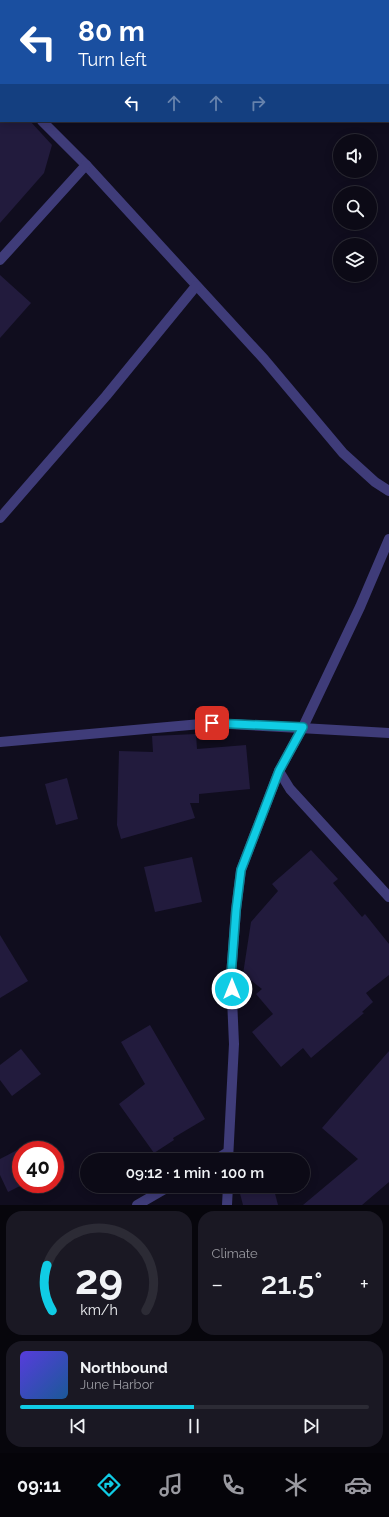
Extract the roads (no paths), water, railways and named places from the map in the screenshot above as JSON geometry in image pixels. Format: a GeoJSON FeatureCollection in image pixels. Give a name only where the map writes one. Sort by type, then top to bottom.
{"type":"FeatureCollection","features":[{"type":"Feature","properties":{"kind":"street"},"geometry":{"type":"LineString","coordinates":[[43,122],[86,165],[264,359],[343,453],[375,482],[389,491]]}},
{"type":"Feature","properties":{"kind":"street"},"geometry":{"type":"LineString","coordinates":[[0,260],[86,165]]}},
{"type":"Feature","properties":{"kind":"street"},"geometry":{"type":"LineString","coordinates":[[0,518],[106,396],[196,286]]}},
{"type":"Feature","properties":{"kind":"street"},"geometry":{"type":"LineString","coordinates":[[228,1153],[234,1044],[231,976],[236,910],[241,870],[279,771],[303,727],[360,607],[389,539]]}},
{"type":"Feature","properties":{"kind":"street"},"geometry":{"type":"LineString","coordinates":[[0,742],[212,723],[389,733]]}},
{"type":"Feature","properties":{"kind":"street"},"geometry":{"type":"LineString","coordinates":[[279,771],[290,790],[389,897]]}},
{"type":"Feature","properties":{"kind":"street"},"geometry":{"type":"LineString","coordinates":[[138,1205],[158,1193]]}},
{"type":"Feature","properties":{"kind":"street"},"geometry":{"type":"LineString","coordinates":[[227,1205],[228,1193]]}}]}
